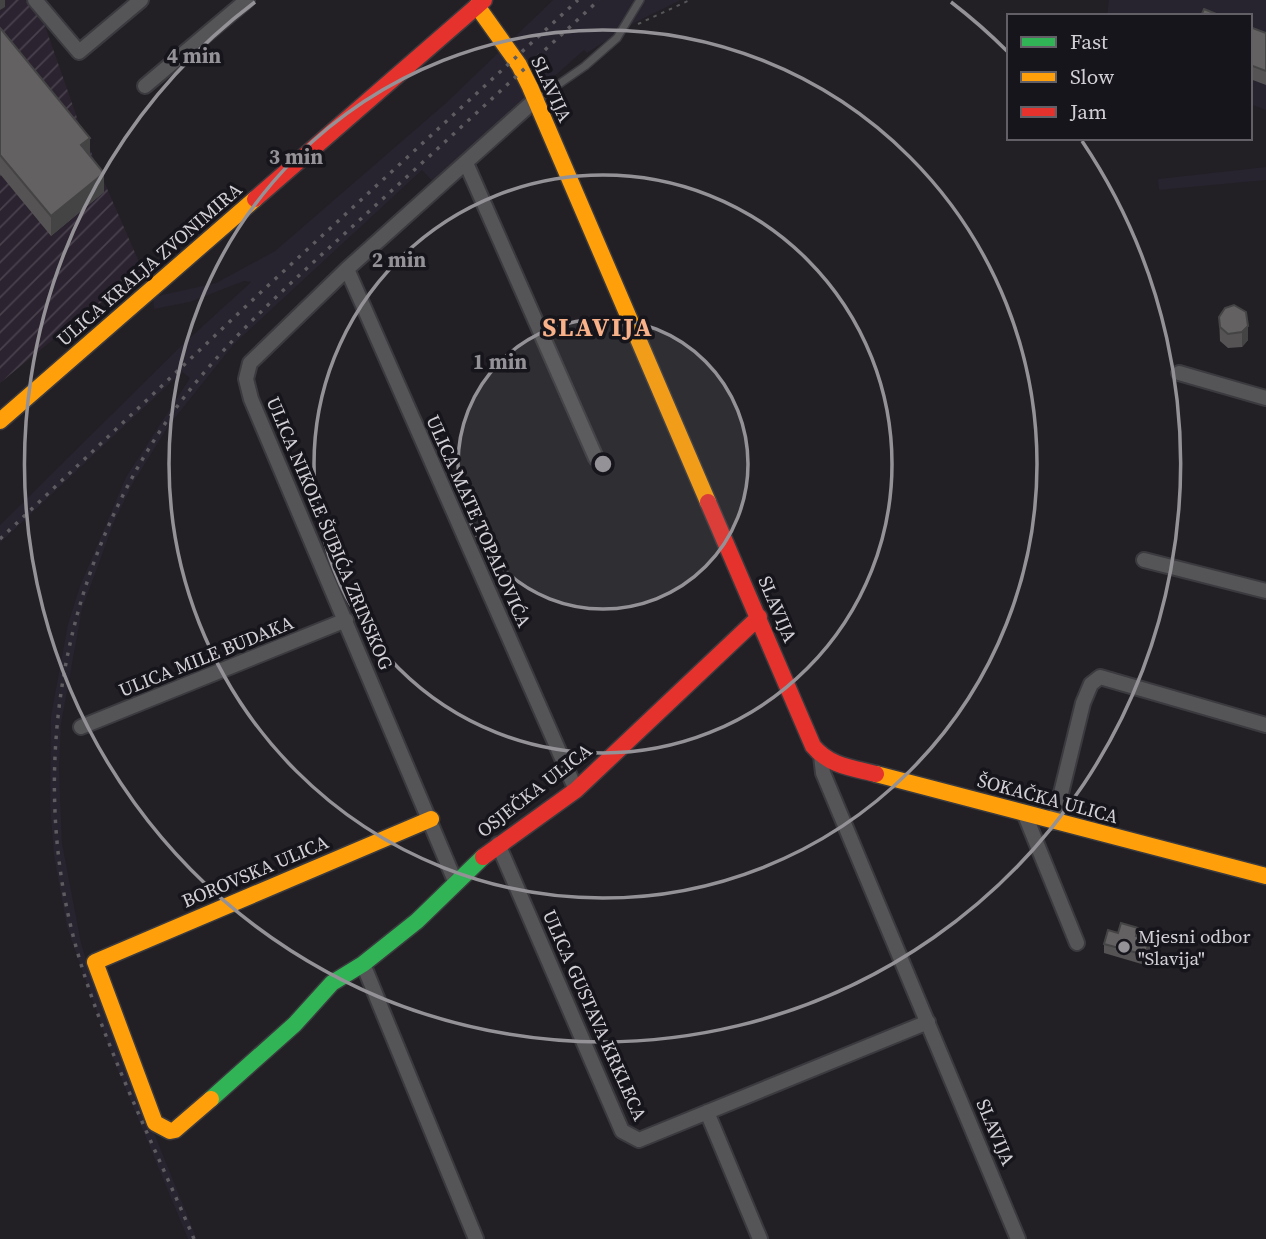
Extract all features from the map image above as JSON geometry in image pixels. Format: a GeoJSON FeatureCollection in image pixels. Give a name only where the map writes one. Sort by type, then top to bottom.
{"type":"FeatureCollection","features":[{"type":"Feature","properties":{"kind":"street"},"geometry":{"type":"LineString","coordinates":[[35,0],[79,52],[141,0]]}},
{"type":"Feature","properties":{"kind":"street"},"geometry":{"type":"LineString","coordinates":[[145,86],[247,0]]}},
{"type":"Feature","properties":{"kind":"street","name":"SLAVIJA"},"geometry":{"type":"LineString","coordinates":[[481,3],[519,65],[535,100],[813,746],[821,756],[823,773],[1018,1239]]}},
{"type":"Feature","properties":{"kind":"street","name":"ULICA KRALJA ZVONIMIRA"},"geometry":{"type":"LineString","coordinates":[[0,421],[481,3]]}},
{"type":"Feature","properties":{"kind":"street","name":"ULICA NIKOLE ŠUBIĆA ZRINSKOG"},"geometry":{"type":"LineString","coordinates":[[455,881],[251,399],[246,379],[250,363],[347,269],[535,100]]}},
{"type":"Feature","properties":{"kind":"street"},"geometry":{"type":"LineString","coordinates":[[466,163],[596,458]]}},
{"type":"Feature","properties":{"kind":"street","name":"ULICA MATE TOPALOVIĆA"},"geometry":{"type":"LineString","coordinates":[[347,269],[576,790]]}},
{"type":"Feature","properties":{"kind":"street"},"geometry":{"type":"LineString","coordinates":[[1179,373],[1266,398]]}},
{"type":"Feature","properties":{"kind":"street"},"geometry":{"type":"LineString","coordinates":[[1144,560],[1266,591]]}},
{"type":"Feature","properties":{"kind":"street","name":"OSJEČKA ULICA"},"geometry":{"type":"LineString","coordinates":[[95,962],[155,1123],[170,1131],[295,1024],[332,983],[363,964],[417,921],[455,881],[498,844],[576,790],[759,617]]}},
{"type":"Feature","properties":{"kind":"street","name":"ULICA MILE BUDAKA"},"geometry":{"type":"LineString","coordinates":[[81,727],[346,620]]}},
{"type":"Feature","properties":{"kind":"street"},"geometry":{"type":"LineString","coordinates":[[1054,822],[1083,703],[1091,684],[1100,677],[1266,725]]}},
{"type":"Feature","properties":{"kind":"street","name":"ŠOKAČKA ULICA"},"geometry":{"type":"LineString","coordinates":[[821,756],[834,763],[1025,815],[1266,876]]}},
{"type":"Feature","properties":{"kind":"street"},"geometry":{"type":"LineString","coordinates":[[1025,815],[1077,943]]}},
{"type":"Feature","properties":{"kind":"street","name":"BOROVSKA ULICA"},"geometry":{"type":"LineString","coordinates":[[95,962],[431,819]]}},
{"type":"Feature","properties":{"kind":"street","name":"ULICA GUSTAVA KRKLECA"},"geometry":{"type":"LineString","coordinates":[[498,844],[622,1131],[639,1140],[928,1022]]}},
{"type":"Feature","properties":{"kind":"street"},"geometry":{"type":"LineString","coordinates":[[363,964],[476,1239]]}},
{"type":"Feature","properties":{"kind":"street"},"geometry":{"type":"LineString","coordinates":[[707,1112],[760,1239]]}},
{"type":"Feature","properties":{"kind":"lane"},"geometry":{"type":"LineString","coordinates":[[535,100],[584,66],[624,29],[640,0]]}},
{"type":"Feature","properties":{"kind":"path"},"geometry":{"type":"LineString","coordinates":[[624,29],[690,0]]}},
{"type":"Feature","properties":{"kind":"shaded area"},"geometry":{"type":"Polygon","coordinates":[[[0,0],[25,0],[45,26],[81,129],[146,278],[91,308],[0,383],[0,0]]]}},
{"type":"Feature","properties":{"kind":"shaded area"},"geometry":{"type":"Polygon","coordinates":[[[553,0],[681,0],[636,22],[587,53],[584,50],[434,183],[422,170],[234,344],[169,425],[133,483],[114,522],[82,609],[61,724],[59,769],[62,843],[81,943],[94,985],[197,1239],[188,1239],[113,1058],[67,927],[54,856],[50,804],[51,716],[68,624],[80,586],[126,477],[190,378],[182,372],[0,543],[0,525],[181,346],[251,282],[244,281],[190,302],[154,309],[153,297],[216,283],[275,251],[446,103],[553,0]]]}},
{"type":"Feature","properties":{"kind":"shaded area"},"geometry":{"type":"Polygon","coordinates":[[[1109,0],[1266,0],[1266,110],[1252,105],[1252,14],[1107,14],[1109,0]]]}},
{"type":"Feature","properties":{"kind":"shaded area"},"geometry":{"type":"Polygon","coordinates":[[[1266,167],[1266,180],[1159,190],[1158,179],[1266,167]]]}},
{"type":"Feature","properties":{"kind":"building"},"geometry":{"type":"Polygon","coordinates":[[[1204,9],[1216,14],[1202,14],[1204,9]]]}},
{"type":"Feature","properties":{"kind":"building"},"geometry":{"type":"Polygon","coordinates":[[[0,28],[90,138],[81,145],[104,173],[51,216],[0,155],[0,28]]]}},
{"type":"Feature","properties":{"kind":"building"},"geometry":{"type":"Polygon","coordinates":[[[1252,28],[1266,33],[1266,71],[1252,66],[1252,28]]]}},
{"type":"Feature","properties":{"kind":"building"},"geometry":{"type":"Polygon","coordinates":[[[1234,305],[1246,312],[1248,326],[1242,332],[1228,334],[1220,327],[1219,317],[1225,308],[1234,305]]]}},
{"type":"Feature","properties":{"kind":"building"},"geometry":{"type":"Polygon","coordinates":[[[1121,923],[1138,928],[1136,936],[1150,939],[1145,955],[1104,944],[1108,930],[1118,933],[1121,923]]]}},
{"type":"Feature","properties":{"kind":"railway"},"geometry":{"type":"LineString","coordinates":[[0,539],[260,293],[578,0]]}},
{"type":"Feature","properties":{"kind":"railway"},"geometry":{"type":"LineString","coordinates":[[194,1239],[125,1083],[94,1002],[70,923],[58,856],[54,787],[58,719],[68,652],[86,586],[110,522],[141,461],[179,404],[221,353],[292,282],[599,0]]}},
{"type":"Feature","properties":{"kind":"traffic: fast"},"geometry":{"type":"LineString","coordinates":[[211,1099],[295,1024],[332,983],[363,964],[417,921],[483,857]]}},
{"type":"Feature","properties":{"kind":"traffic: slow"},"geometry":{"type":"LineString","coordinates":[[477,6],[519,65],[530,87],[708,502]]}},
{"type":"Feature","properties":{"kind":"traffic: slow"},"geometry":{"type":"LineString","coordinates":[[0,421],[255,199]]}},
{"type":"Feature","properties":{"kind":"traffic: slow"},"geometry":{"type":"LineString","coordinates":[[876,774],[1266,876]]}},
{"type":"Feature","properties":{"kind":"traffic: slow"},"geometry":{"type":"LineString","coordinates":[[211,1099],[175,1130],[170,1131],[155,1123],[95,962],[431,819]]}},
{"type":"Feature","properties":{"kind":"traffic: jam"},"geometry":{"type":"LineString","coordinates":[[255,199],[484,0]]}},
{"type":"Feature","properties":{"kind":"traffic: jam"},"geometry":{"type":"LineString","coordinates":[[708,502],[813,746],[834,762],[876,774]]}},
{"type":"Feature","properties":{"kind":"traffic: jam"},"geometry":{"type":"LineString","coordinates":[[483,857],[576,790],[759,617]]}},
{"type":"Feature","properties":{"kind":"place","name":"Mjesni odbor \"Slavija\""},"geometry":{"type":"Point","coordinates":[1124,947]}},
{"type":"Feature","properties":{"kind":"district","name":"SLAVIJA"},"geometry":{"type":"Point","coordinates":[598,327]}}]}
